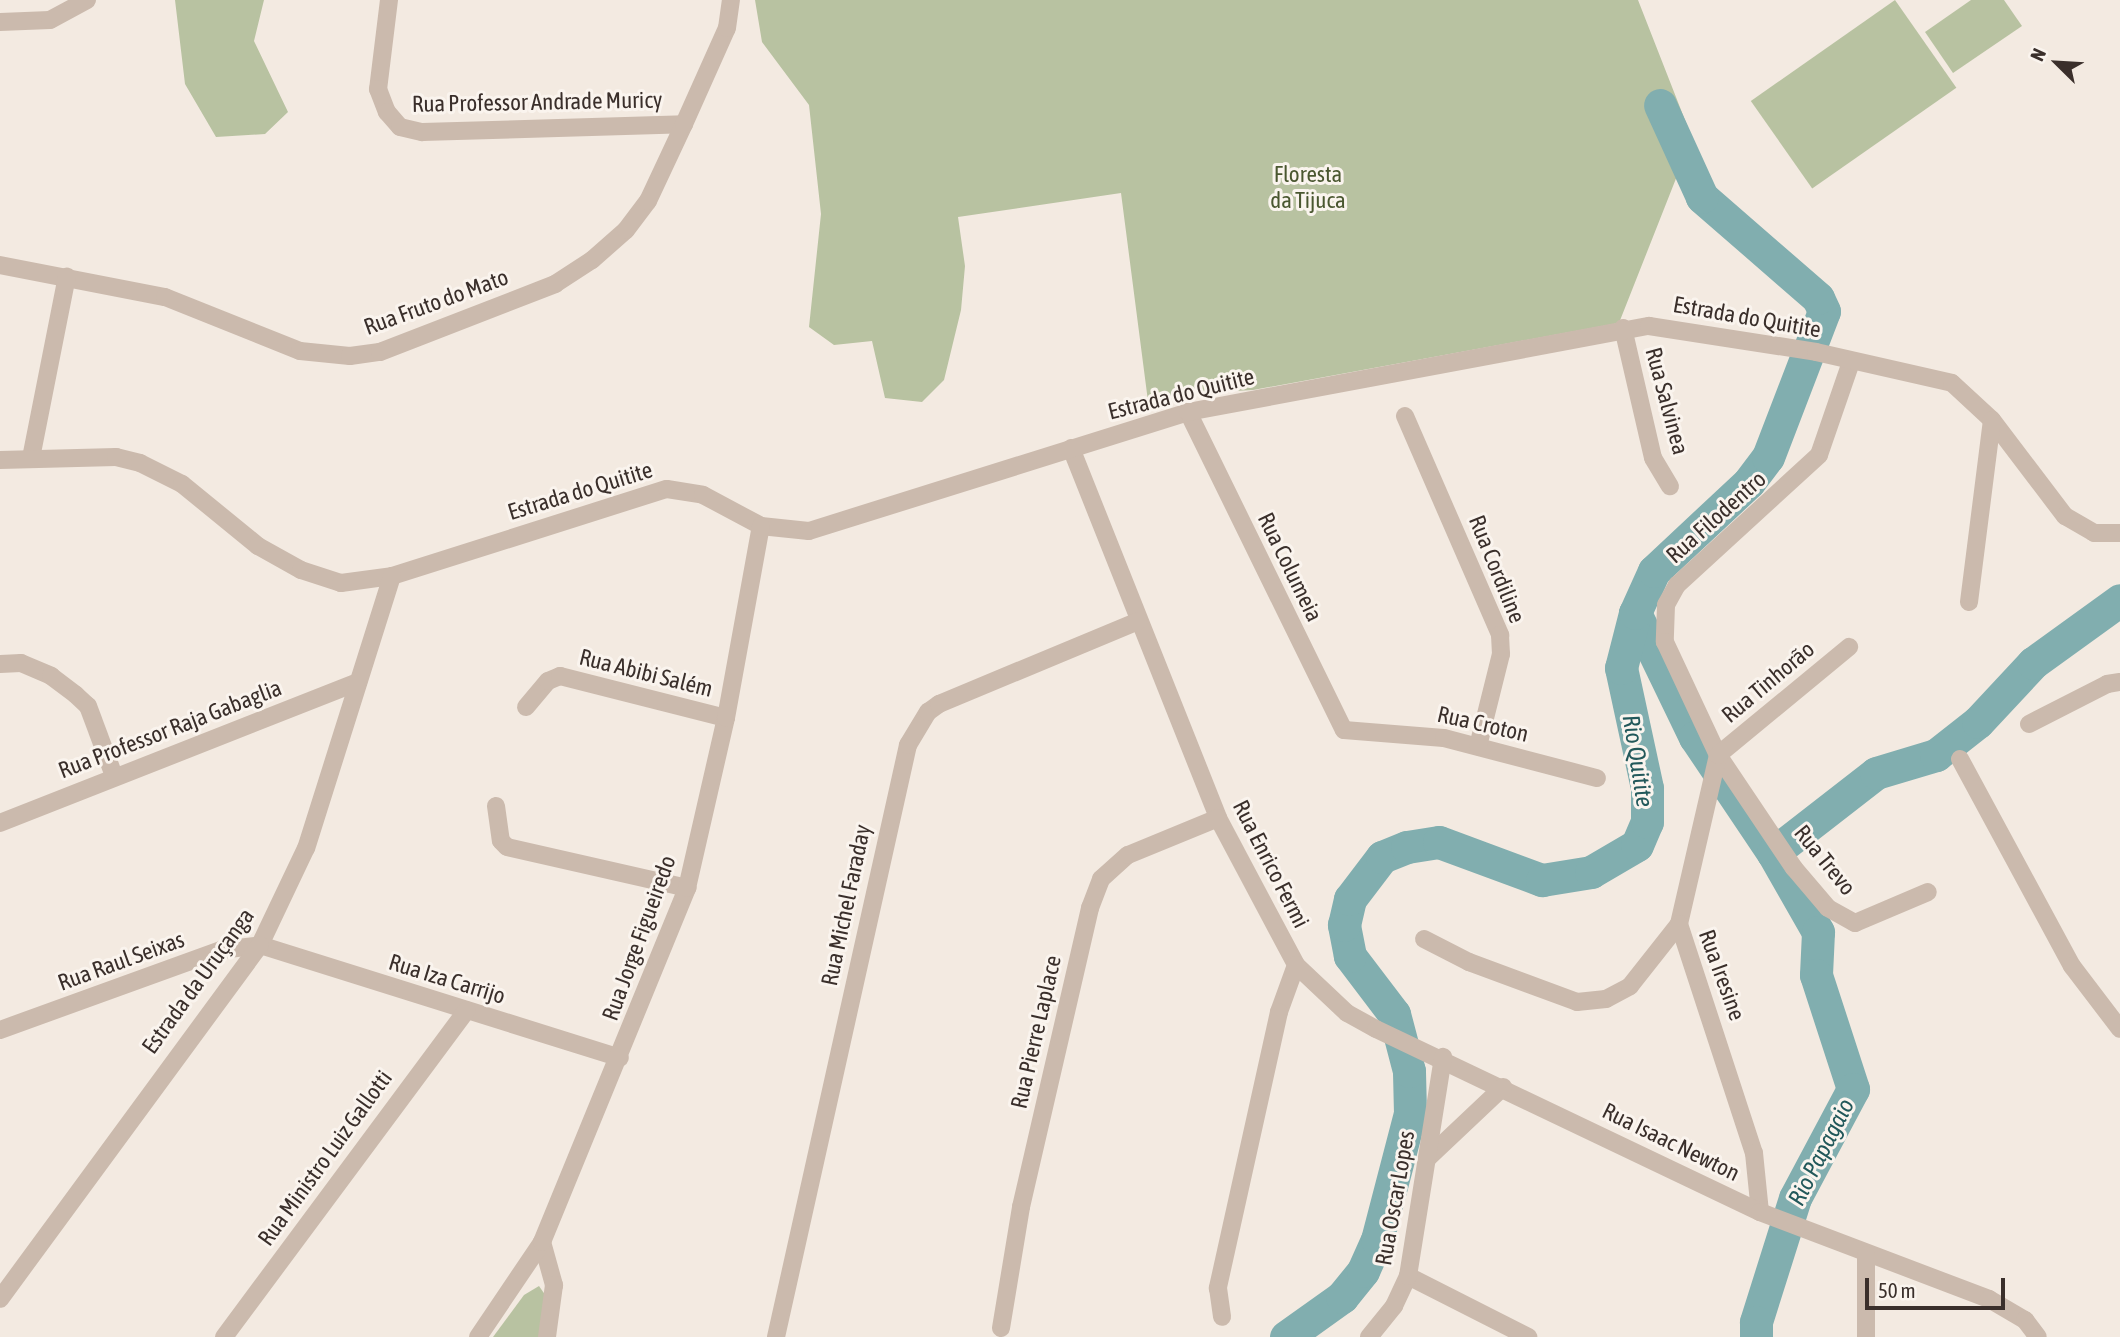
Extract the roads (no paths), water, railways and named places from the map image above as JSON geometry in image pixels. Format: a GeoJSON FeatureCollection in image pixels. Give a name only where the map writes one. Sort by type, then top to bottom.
{"type":"FeatureCollection","features":[{"type":"Feature","properties":{"kind":"street"},"geometry":{"type":"LineString","coordinates":[[0,22],[50,20],[87,0]]}},
{"type":"Feature","properties":{"kind":"street","name":"Rua Professor Andrade Muricy"},"geometry":{"type":"LineString","coordinates":[[389,0],[377,89],[387,113],[400,128],[422,132],[684,124]]}},
{"type":"Feature","properties":{"kind":"street","name":"Rua Fruto do Mato"},"geometry":{"type":"LineString","coordinates":[[0,265],[165,297],[300,351],[350,356],[380,352],[555,284],[593,260],[648,201],[727,29],[732,0]]}},
{"type":"Feature","properties":{"kind":"street"},"geometry":{"type":"LineString","coordinates":[[31,458],[66,276]]}},
{"type":"Feature","properties":{"kind":"street","name":"Estrada do Quitite"},"geometry":{"type":"LineString","coordinates":[[0,460],[116,457],[140,463],[181,484],[258,546],[301,570],[341,583],[392,576],[667,489],[703,495],[761,526],[809,531],[1188,412],[1623,328],[1662,326],[1816,352],[1952,383],[1992,420],[2065,516],[2094,533],[2120,533]]}},
{"type":"Feature","properties":{"kind":"street","name":"Rua Salvinea"},"geometry":{"type":"LineString","coordinates":[[1623,328],[1653,458],[1670,486]]}},
{"type":"Feature","properties":{"kind":"street","name":"Rua Filodentro"},"geometry":{"type":"LineString","coordinates":[[1718,759],[1665,642],[1670,595],[1698,563],[1814,462],[1852,362]]}},
{"type":"Feature","properties":{"kind":"street","name":"Rua Columeia"},"geometry":{"type":"LineString","coordinates":[[1188,412],[1338,724],[1357,733]]}},
{"type":"Feature","properties":{"kind":"street","name":"Rua Cordiline"},"geometry":{"type":"LineString","coordinates":[[1405,416],[1500,635],[1501,654],[1478,746]]}},
{"type":"Feature","properties":{"kind":"street"},"geometry":{"type":"LineString","coordinates":[[1969,601],[1992,420]]}},
{"type":"Feature","properties":{"kind":"street","name":"Rua Enrico Fermi"},"geometry":{"type":"LineString","coordinates":[[1071,448],[1218,818],[1296,965],[1279,1012],[1217,1288],[1222,1317]]}},
{"type":"Feature","properties":{"kind":"street","name":"Rua Jorge Figueiredo"},"geometry":{"type":"LineString","coordinates":[[478,1337],[542,1242],[620,1058],[687,888],[726,718],[761,526]]}},
{"type":"Feature","properties":{"kind":"street","name":"Estrada da Uruçanga"},"geometry":{"type":"LineString","coordinates":[[0,1299],[260,945],[306,848],[392,576]]}},
{"type":"Feature","properties":{"kind":"street","name":"Rua Michel Faraday"},"geometry":{"type":"LineString","coordinates":[[776,1337],[908,745],[929,712],[939,704],[1138,621]]}},
{"type":"Feature","properties":{"kind":"street","name":"Rua Tinhorão"},"geometry":{"type":"LineString","coordinates":[[1718,759],[1849,647]]}},
{"type":"Feature","properties":{"kind":"street"},"geometry":{"type":"LineString","coordinates":[[0,664],[21,663],[51,676],[88,706],[114,776]]}},
{"type":"Feature","properties":{"kind":"street","name":"Rua Abibi Salém"},"geometry":{"type":"LineString","coordinates":[[526,708],[548,681],[560,677],[726,718]]}},
{"type":"Feature","properties":{"kind":"street","name":"Rua Professor Raja Gabaglia"},"geometry":{"type":"LineString","coordinates":[[0,823],[358,682]]}},
{"type":"Feature","properties":{"kind":"street"},"geometry":{"type":"LineString","coordinates":[[2029,724],[2107,684],[2120,682]]}},
{"type":"Feature","properties":{"kind":"street","name":"Rua Croton"},"geometry":{"type":"LineString","coordinates":[[1357,733],[1417,734],[1478,746],[1597,778]]}},
{"type":"Feature","properties":{"kind":"street","name":"Rua Iresine"},"geometry":{"type":"LineString","coordinates":[[1718,759],[1714,788],[1679,925],[1754,1153],[1766,1214]]}},
{"type":"Feature","properties":{"kind":"street","name":"Rua Trevo"},"geometry":{"type":"LineString","coordinates":[[1718,759],[1786,856],[1843,920],[1855,922],[1928,892]]}},
{"type":"Feature","properties":{"kind":"street"},"geometry":{"type":"LineString","coordinates":[[1960,759],[2072,965],[2120,1029]]}},
{"type":"Feature","properties":{"kind":"street"},"geometry":{"type":"LineString","coordinates":[[496,806],[501,841],[507,847],[687,888]]}},
{"type":"Feature","properties":{"kind":"street","name":"Rua Pierre Laplace"},"geometry":{"type":"LineString","coordinates":[[1001,1328],[1021,1207],[1090,908],[1101,879],[1128,855],[1218,818]]}},
{"type":"Feature","properties":{"kind":"street"},"geometry":{"type":"LineString","coordinates":[[1424,940],[1469,962],[1577,1002],[1606,999],[1630,986],[1679,925]]}},
{"type":"Feature","properties":{"kind":"street","name":"Rua Iza Carrijo"},"geometry":{"type":"LineString","coordinates":[[260,945],[620,1058]]}},
{"type":"Feature","properties":{"kind":"street","name":"Rua Raul Seixas"},"geometry":{"type":"LineString","coordinates":[[0,1030],[221,950],[260,945]]}},
{"type":"Feature","properties":{"kind":"street","name":"Rua Isaac Newton"},"geometry":{"type":"LineString","coordinates":[[1296,965],[1347,1013],[1376,1029],[1435,1054],[1802,1230],[1989,1299],[2025,1320],[2038,1337]]}},
{"type":"Feature","properties":{"kind":"street","name":"Rua Ministro Luiz Gallotti"},"geometry":{"type":"LineString","coordinates":[[224,1337],[467,1010]]}},
{"type":"Feature","properties":{"kind":"street","name":"Rua Oscar Lopes"},"geometry":{"type":"LineString","coordinates":[[1369,1337],[1394,1306],[1408,1276],[1429,1157],[1435,1054]]}},
{"type":"Feature","properties":{"kind":"street"},"geometry":{"type":"LineString","coordinates":[[1429,1157],[1503,1087]]}},
{"type":"Feature","properties":{"kind":"street"},"geometry":{"type":"LineString","coordinates":[[542,1242],[554,1285],[547,1337]]}},
{"type":"Feature","properties":{"kind":"street"},"geometry":{"type":"LineString","coordinates":[[1866,1255],[1866,1337]]}},
{"type":"Feature","properties":{"kind":"street"},"geometry":{"type":"LineString","coordinates":[[1408,1276],[1528,1337]]}},
{"type":"Feature","properties":{"kind":"waterway","name":"Rio Quitite"},"geometry":{"type":"LineString","coordinates":[[1286,1337],[1342,1297],[1363,1271],[1377,1240],[1410,1113],[1409,1071],[1394,1014],[1350,956],[1344,925],[1350,899],[1382,857],[1407,847],[1439,842],[1542,880],[1591,872],[1637,845],[1647,822],[1647,788],[1621,668],[1635,613],[1654,571],[1749,482],[1768,457],[1824,311],[1818,298],[1702,197],[1660,105]]}},
{"type":"Feature","properties":{"kind":"waterway","name":"Rio Papagaio"},"geometry":{"type":"LineString","coordinates":[[1773,853],[1876,773],[1936,755],[1978,722],[2033,663],[2120,600]]}},
{"type":"Feature","properties":{"kind":"waterway","name":"Rio Papagaio"},"geometry":{"type":"LineString","coordinates":[[1635,613],[1695,737],[1773,853],[1818,932],[1816,975],[1853,1089],[1795,1198],[1756,1322],[1756,1337]]}},
{"type":"Feature","properties":{"kind":"park label","name":"Floresta da Tijuca"},"geometry":{"type":"Point","coordinates":[1308,187]}}]}
